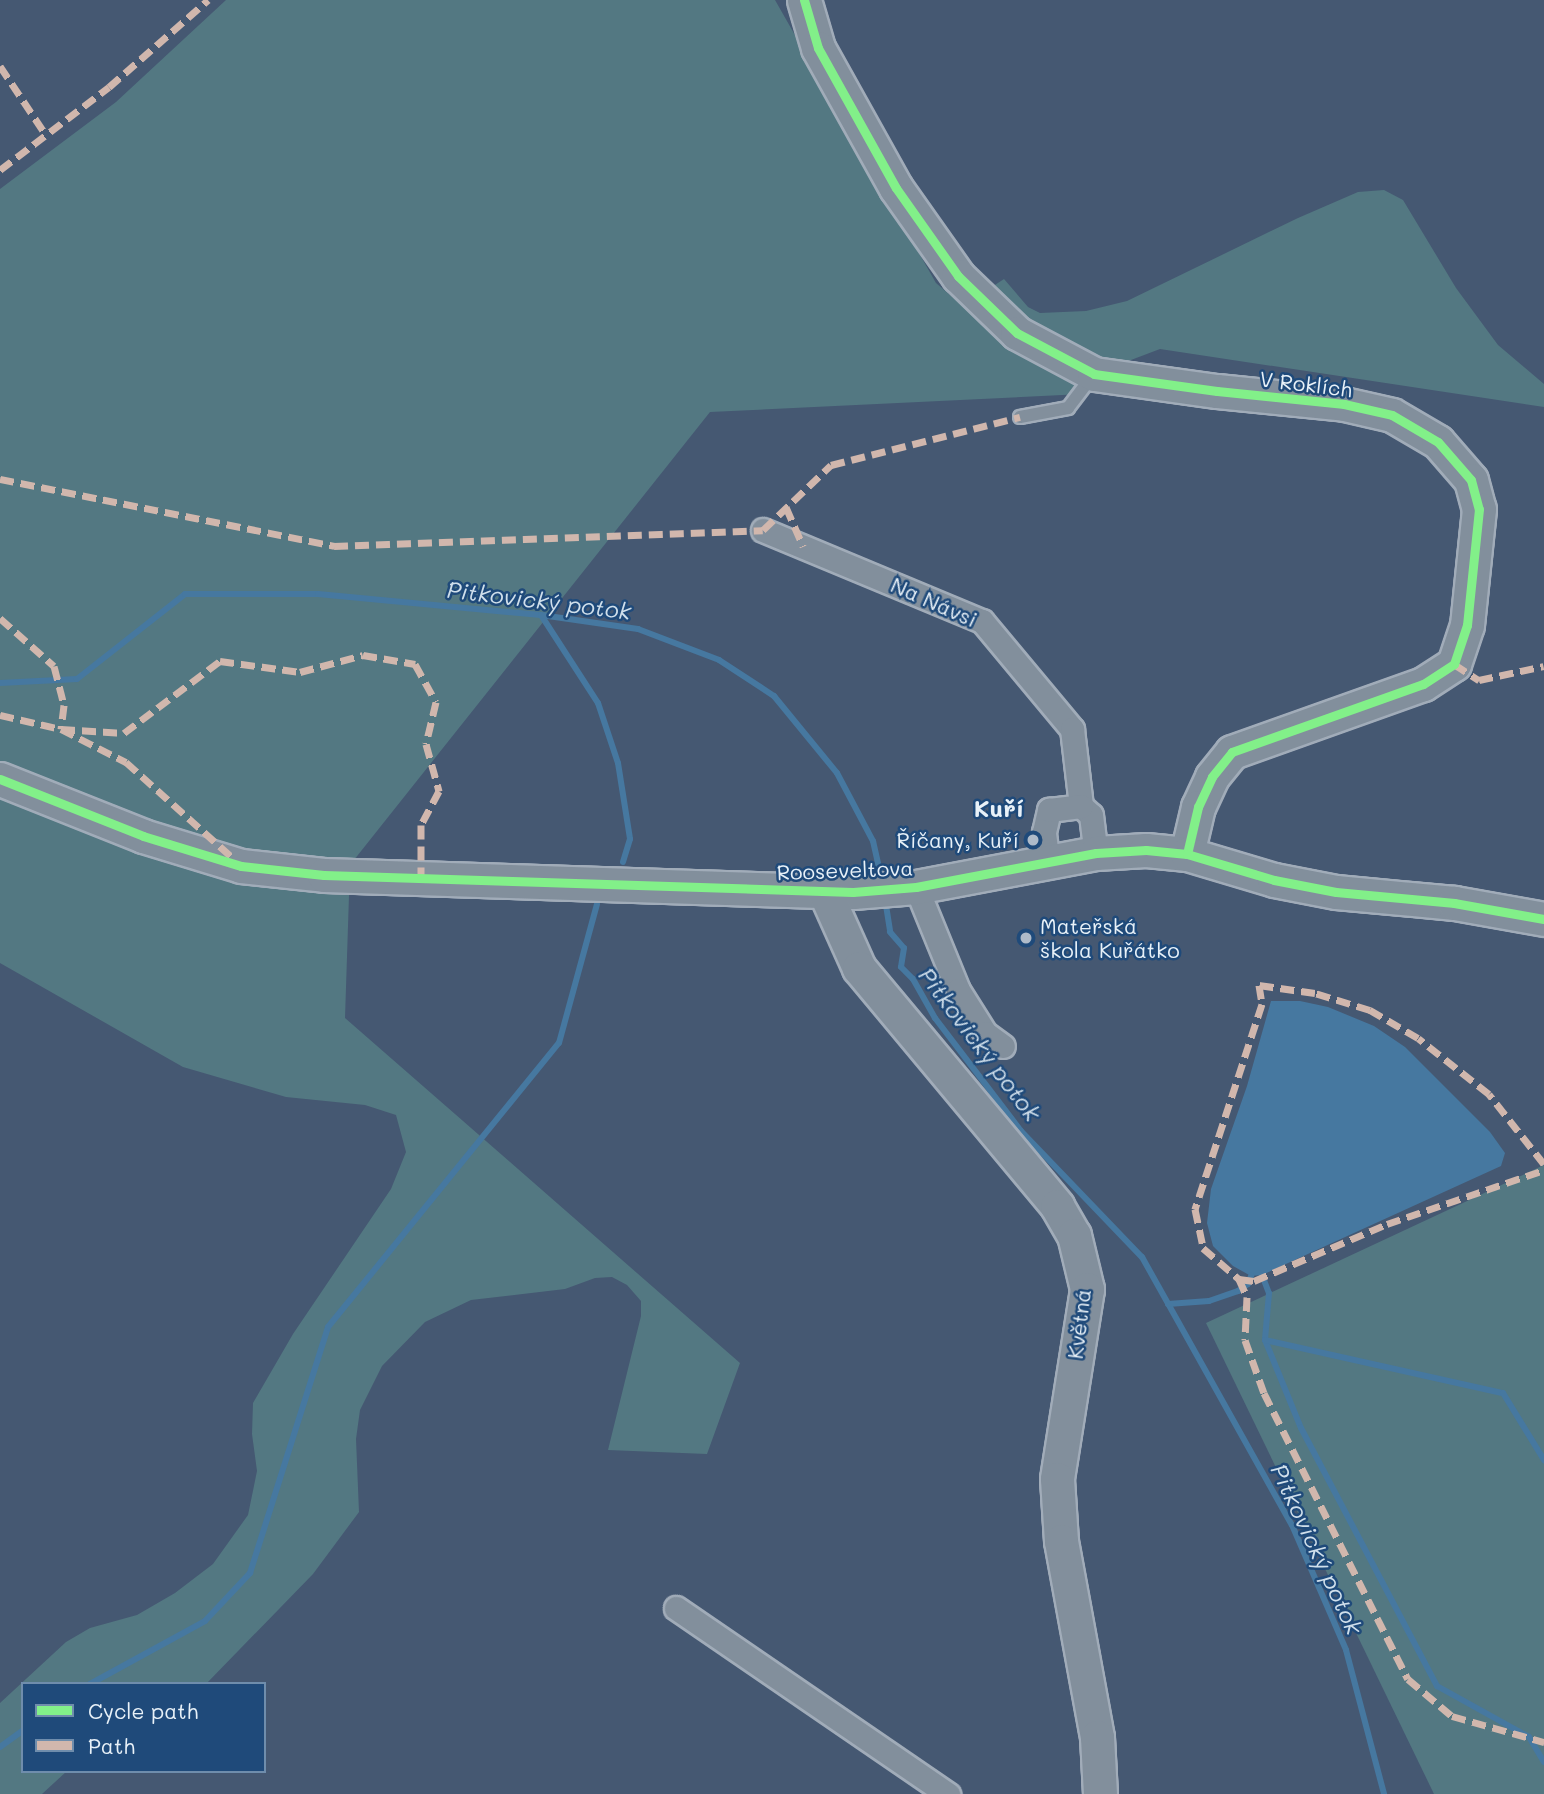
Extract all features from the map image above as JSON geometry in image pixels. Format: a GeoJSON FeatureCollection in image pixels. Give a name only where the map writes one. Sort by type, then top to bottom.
{"type":"FeatureCollection","features":[{"type":"Feature","properties":{"kind":"street","name":"V Roklích"},"geometry":{"type":"LineString","coordinates":[[804,0],[818,48],[897,188],[958,276],[1017,334],[1094,374],[1344,404],[1392,415],[1438,442],[1471,480],[1479,509],[1467,625],[1454,664],[1423,684],[1232,752],[1212,777],[1198,807],[1187,854]]}},
{"type":"Feature","properties":{"kind":"street","name":"Na Návsi"},"geometry":{"type":"LineString","coordinates":[[763,530],[982,621],[1072,729],[1081,806],[1091,815],[1096,853]]}},
{"type":"Feature","properties":{"kind":"street","name":"Rooseveltova"},"geometry":{"type":"LineString","coordinates":[[0,779],[143,835],[241,866],[324,875],[839,892],[908,888],[1096,853],[1146,850],[1187,854],[1274,880],[1336,892],[1454,903],[1544,919]]}},
{"type":"Feature","properties":{"kind":"street"},"geometry":{"type":"LineString","coordinates":[[1048,862],[1044,832],[1049,810],[1081,806]]}},
{"type":"Feature","properties":{"kind":"street"},"geometry":{"type":"LineString","coordinates":[[908,888],[958,990],[985,1033],[1003,1046]]}},
{"type":"Feature","properties":{"kind":"street","name":"Květná"},"geometry":{"type":"LineString","coordinates":[[839,892],[859,968],[1057,1206],[1074,1235],[1087,1289],[1057,1479],[1061,1541],[1097,1737],[1100,1794]]}},
{"type":"Feature","properties":{"kind":"street"},"geometry":{"type":"LineString","coordinates":[[676,1608],[948,1794]]}},
{"type":"Feature","properties":{"kind":"lane"},"geometry":{"type":"LineString","coordinates":[[1020,416],[1068,408],[1094,374]]}},
{"type":"Feature","properties":{"kind":"green space"},"geometry":{"type":"Polygon","coordinates":[[[226,0],[775,0],[936,283],[963,306],[1004,279],[1028,307],[1040,313],[1086,311],[1127,301],[1358,192],[1384,190],[1403,200],[1456,288],[1498,345],[1544,384],[1544,407],[1160,349],[1094,374],[1083,394],[710,412],[350,865],[345,1018],[740,1363],[707,1454],[608,1450],[641,1316],[641,1301],[627,1285],[612,1277],[595,1278],[565,1289],[471,1300],[425,1322],[382,1366],[360,1410],[356,1439],[359,1512],[313,1574],[208,1682],[23,1682],[66,1642],[90,1628],[137,1615],[175,1593],[213,1564],[248,1515],[257,1471],[252,1434],[253,1403],[293,1334],[391,1189],[406,1152],[396,1115],[365,1105],[286,1097],[183,1067],[0,963],[0,189],[116,102],[226,0]]]}},
{"type":"Feature","properties":{"kind":"green space"},"geometry":{"type":"Polygon","coordinates":[[[1544,1165],[1544,1794],[1434,1794],[1206,1323],[1544,1165]]]}},
{"type":"Feature","properties":{"kind":"green space"},"geometry":{"type":"Polygon","coordinates":[[[21,1684],[21,1773],[65,1773],[42,1794],[0,1794],[0,1703],[21,1684]]]}},
{"type":"Feature","properties":{"kind":"water"},"geometry":{"type":"Polygon","coordinates":[[[1271,1001],[1300,1001],[1328,1007],[1374,1026],[1405,1047],[1490,1132],[1505,1153],[1501,1166],[1262,1275],[1251,1276],[1233,1266],[1213,1246],[1207,1223],[1211,1189],[1247,1086],[1271,1001]]]}},
{"type":"Feature","properties":{"kind":"waterway","name":"Pitkovický potok"},"geometry":{"type":"LineString","coordinates":[[0,683],[77,679],[185,594],[318,594],[541,615],[638,629],[719,660],[774,696],[837,773],[873,841],[882,881]]}},
{"type":"Feature","properties":{"kind":"waterway"},"geometry":{"type":"LineString","coordinates":[[541,615],[598,703],[618,763],[630,839],[623,862]]}},
{"type":"Feature","properties":{"kind":"waterway","name":"Pitkovický potok"},"geometry":{"type":"LineString","coordinates":[[885,899],[890,932],[904,948],[901,967],[913,979],[935,1018],[1021,1131],[1142,1257],[1292,1525],[1346,1650],[1384,1794]]}},
{"type":"Feature","properties":{"kind":"waterway"},"geometry":{"type":"LineString","coordinates":[[94,1682],[205,1621],[250,1573],[328,1327],[559,1043],[597,904]]}},
{"type":"Feature","properties":{"kind":"waterway"},"geometry":{"type":"LineString","coordinates":[[1262,1275],[1269,1293],[1265,1340],[1301,1428],[1437,1686],[1529,1737],[1544,1762]]}},
{"type":"Feature","properties":{"kind":"waterway"},"geometry":{"type":"LineString","coordinates":[[1168,1304],[1209,1301],[1238,1291],[1248,1284],[1251,1276]]}},
{"type":"Feature","properties":{"kind":"waterway"},"geometry":{"type":"LineString","coordinates":[[1265,1340],[1503,1393],[1544,1460]]}},
{"type":"Feature","properties":{"kind":"waterway"},"geometry":{"type":"LineString","coordinates":[[0,1747],[21,1731]]}},
{"type":"Feature","properties":{"kind":"marked path"},"geometry":{"type":"LineString","coordinates":[[0,170],[109,87],[208,0]]}},
{"type":"Feature","properties":{"kind":"marked path"},"geometry":{"type":"LineString","coordinates":[[0,66],[46,135]]}},
{"type":"Feature","properties":{"kind":"marked path"},"geometry":{"type":"LineString","coordinates":[[0,479],[334,546],[763,530],[831,465],[1020,417]]}},
{"type":"Feature","properties":{"kind":"marked path"},"geometry":{"type":"LineString","coordinates":[[786,507],[803,546]]}},
{"type":"Feature","properties":{"kind":"marked path"},"geometry":{"type":"LineString","coordinates":[[0,618],[54,666],[64,705],[61,729],[124,733],[220,661],[300,672],[363,655],[415,664],[436,702],[426,744],[439,791],[421,825],[421,879]]}},
{"type":"Feature","properties":{"kind":"marked path"},"geometry":{"type":"LineString","coordinates":[[1454,664],[1479,680],[1544,666]]}},
{"type":"Feature","properties":{"kind":"marked path"},"geometry":{"type":"LineString","coordinates":[[0,715],[61,729],[126,762],[234,859]]}},
{"type":"Feature","properties":{"kind":"marked path"},"geometry":{"type":"LineString","coordinates":[[1544,1164],[1489,1094],[1418,1038],[1370,1010],[1315,993],[1259,985],[1262,1004],[1195,1209],[1203,1248],[1239,1279],[1254,1281],[1387,1224],[1544,1170]]}},
{"type":"Feature","properties":{"kind":"marked path"},"geometry":{"type":"LineString","coordinates":[[1239,1279],[1247,1297],[1245,1340],[1264,1393],[1408,1679],[1452,1716],[1544,1742]]}},
{"type":"Feature","properties":{"kind":"cycle path"},"geometry":{"type":"LineString","coordinates":[[804,0],[818,48],[896,188],[958,276],[1017,333],[1094,374],[1217,391],[1344,404],[1392,415],[1438,442],[1471,480],[1479,509],[1467,625],[1454,664],[1423,684],[1232,752],[1212,777],[1198,807],[1187,854]]}},
{"type":"Feature","properties":{"kind":"cycle path"},"geometry":{"type":"LineString","coordinates":[[0,779],[143,836],[241,866],[324,875],[853,892],[916,887],[1096,853],[1146,850],[1187,854],[1274,880],[1336,892],[1454,903],[1544,919]]}},
{"type":"Feature","properties":{"kind":"place","name":"Říčany, Kuří"},"geometry":{"type":"Point","coordinates":[1033,840]}},
{"type":"Feature","properties":{"kind":"place","name":"Mateřská škola Kuřátko"},"geometry":{"type":"Point","coordinates":[1026,938]}},
{"type":"Feature","properties":{"kind":"district","name":"Kuří"},"geometry":{"type":"Point","coordinates":[999,808]}}]}
